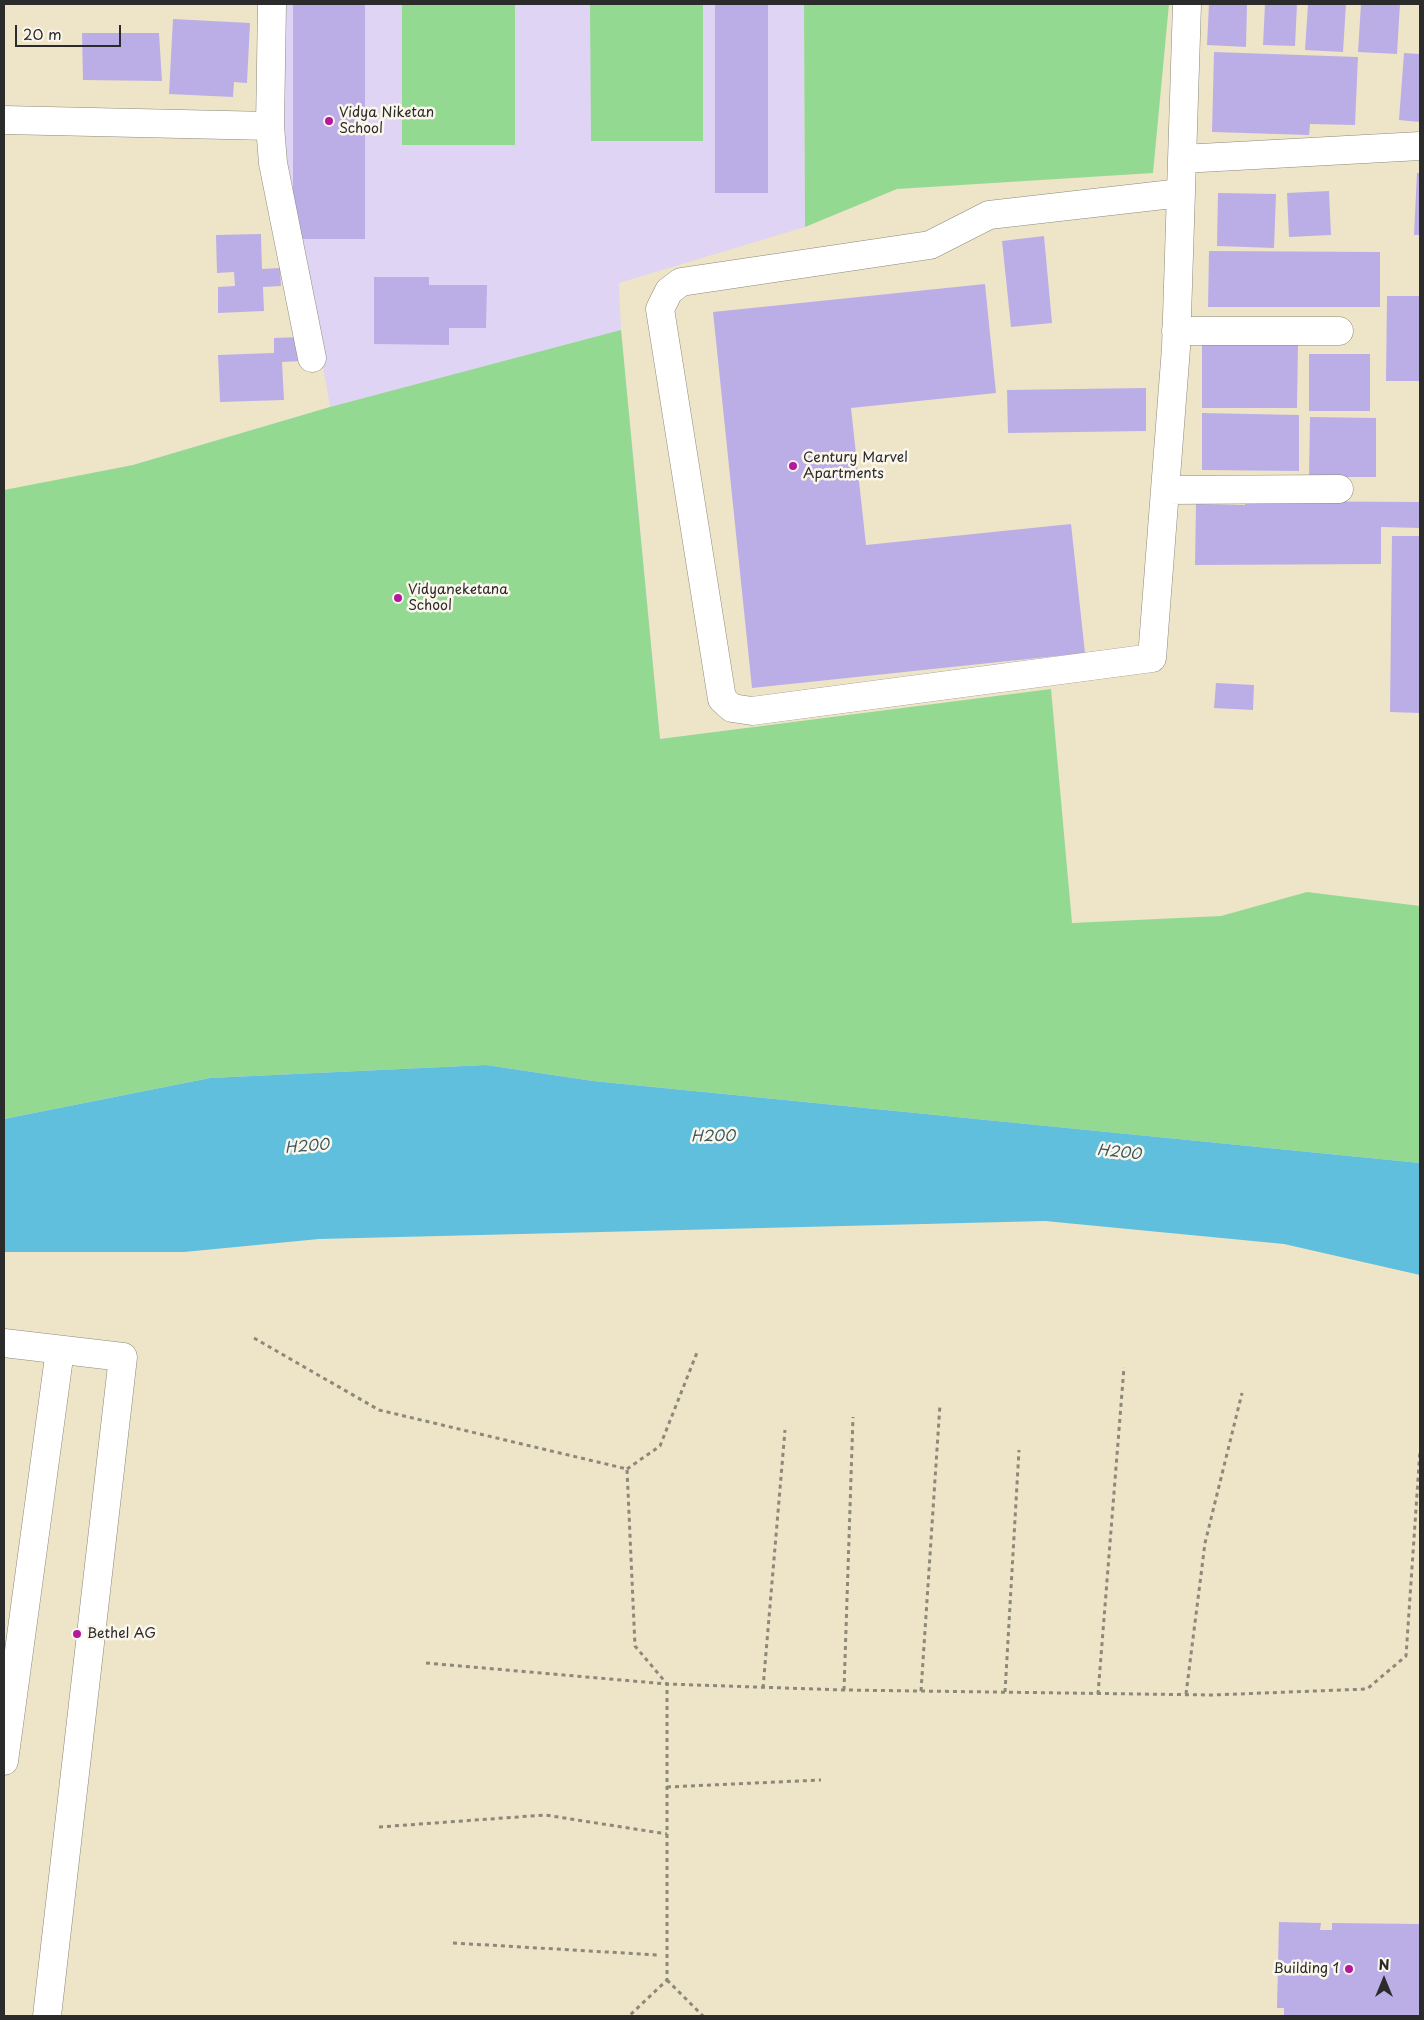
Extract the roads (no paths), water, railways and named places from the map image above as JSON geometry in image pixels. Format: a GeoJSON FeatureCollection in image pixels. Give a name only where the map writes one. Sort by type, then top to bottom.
{"type":"FeatureCollection","features":[{"type":"Feature","properties":{"kind":"street"},"geometry":{"type":"LineString","coordinates":[[272,4],[270,126],[273,163],[312,358]]}},
{"type":"Feature","properties":{"kind":"street"},"geometry":{"type":"LineString","coordinates":[[1181,193],[989,215],[930,245],[682,282],[669,291],[660,309],[722,699],[732,708],[752,711],[1152,658],[1176,331],[1181,193],[1187,4]]}},
{"type":"Feature","properties":{"kind":"street"},"geometry":{"type":"LineString","coordinates":[[4,120],[270,126]]}},
{"type":"Feature","properties":{"kind":"street"},"geometry":{"type":"LineString","coordinates":[[1182,159],[1420,146]]}},
{"type":"Feature","properties":{"kind":"street"},"geometry":{"type":"LineString","coordinates":[[1176,331],[1339,331]]}},
{"type":"Feature","properties":{"kind":"street"},"geometry":{"type":"LineString","coordinates":[[1165,490],[1339,489]]}},
{"type":"Feature","properties":{"kind":"street"},"geometry":{"type":"LineString","coordinates":[[4,1342],[122,1357],[47,2016]]}},
{"type":"Feature","properties":{"kind":"street"},"geometry":{"type":"LineString","coordinates":[[4,1761],[60,1350]]}},
{"type":"Feature","properties":{"kind":"water","name":"H200"},"geometry":{"type":"Polygon","coordinates":[[[486,1065],[593,1081],[1420,1163],[1420,1275],[1284,1244],[1045,1221],[319,1239],[184,1252],[4,1252],[4,1119],[210,1078],[486,1065]]]}},
{"type":"Feature","properties":{"kind":"place","name":"Vidya Niketan School"},"geometry":{"type":"Point","coordinates":[329,121]}},
{"type":"Feature","properties":{"kind":"place","name":"Century Marvel Apartments"},"geometry":{"type":"Point","coordinates":[793,466]}},
{"type":"Feature","properties":{"kind":"place","name":"Vidyaneketana School"},"geometry":{"type":"Point","coordinates":[398,598]}},
{"type":"Feature","properties":{"kind":"place","name":"Bethel AG"},"geometry":{"type":"Point","coordinates":[77,1634]}},
{"type":"Feature","properties":{"kind":"place","name":"Building 1"},"geometry":{"type":"Point","coordinates":[1349,1969]}}]}
